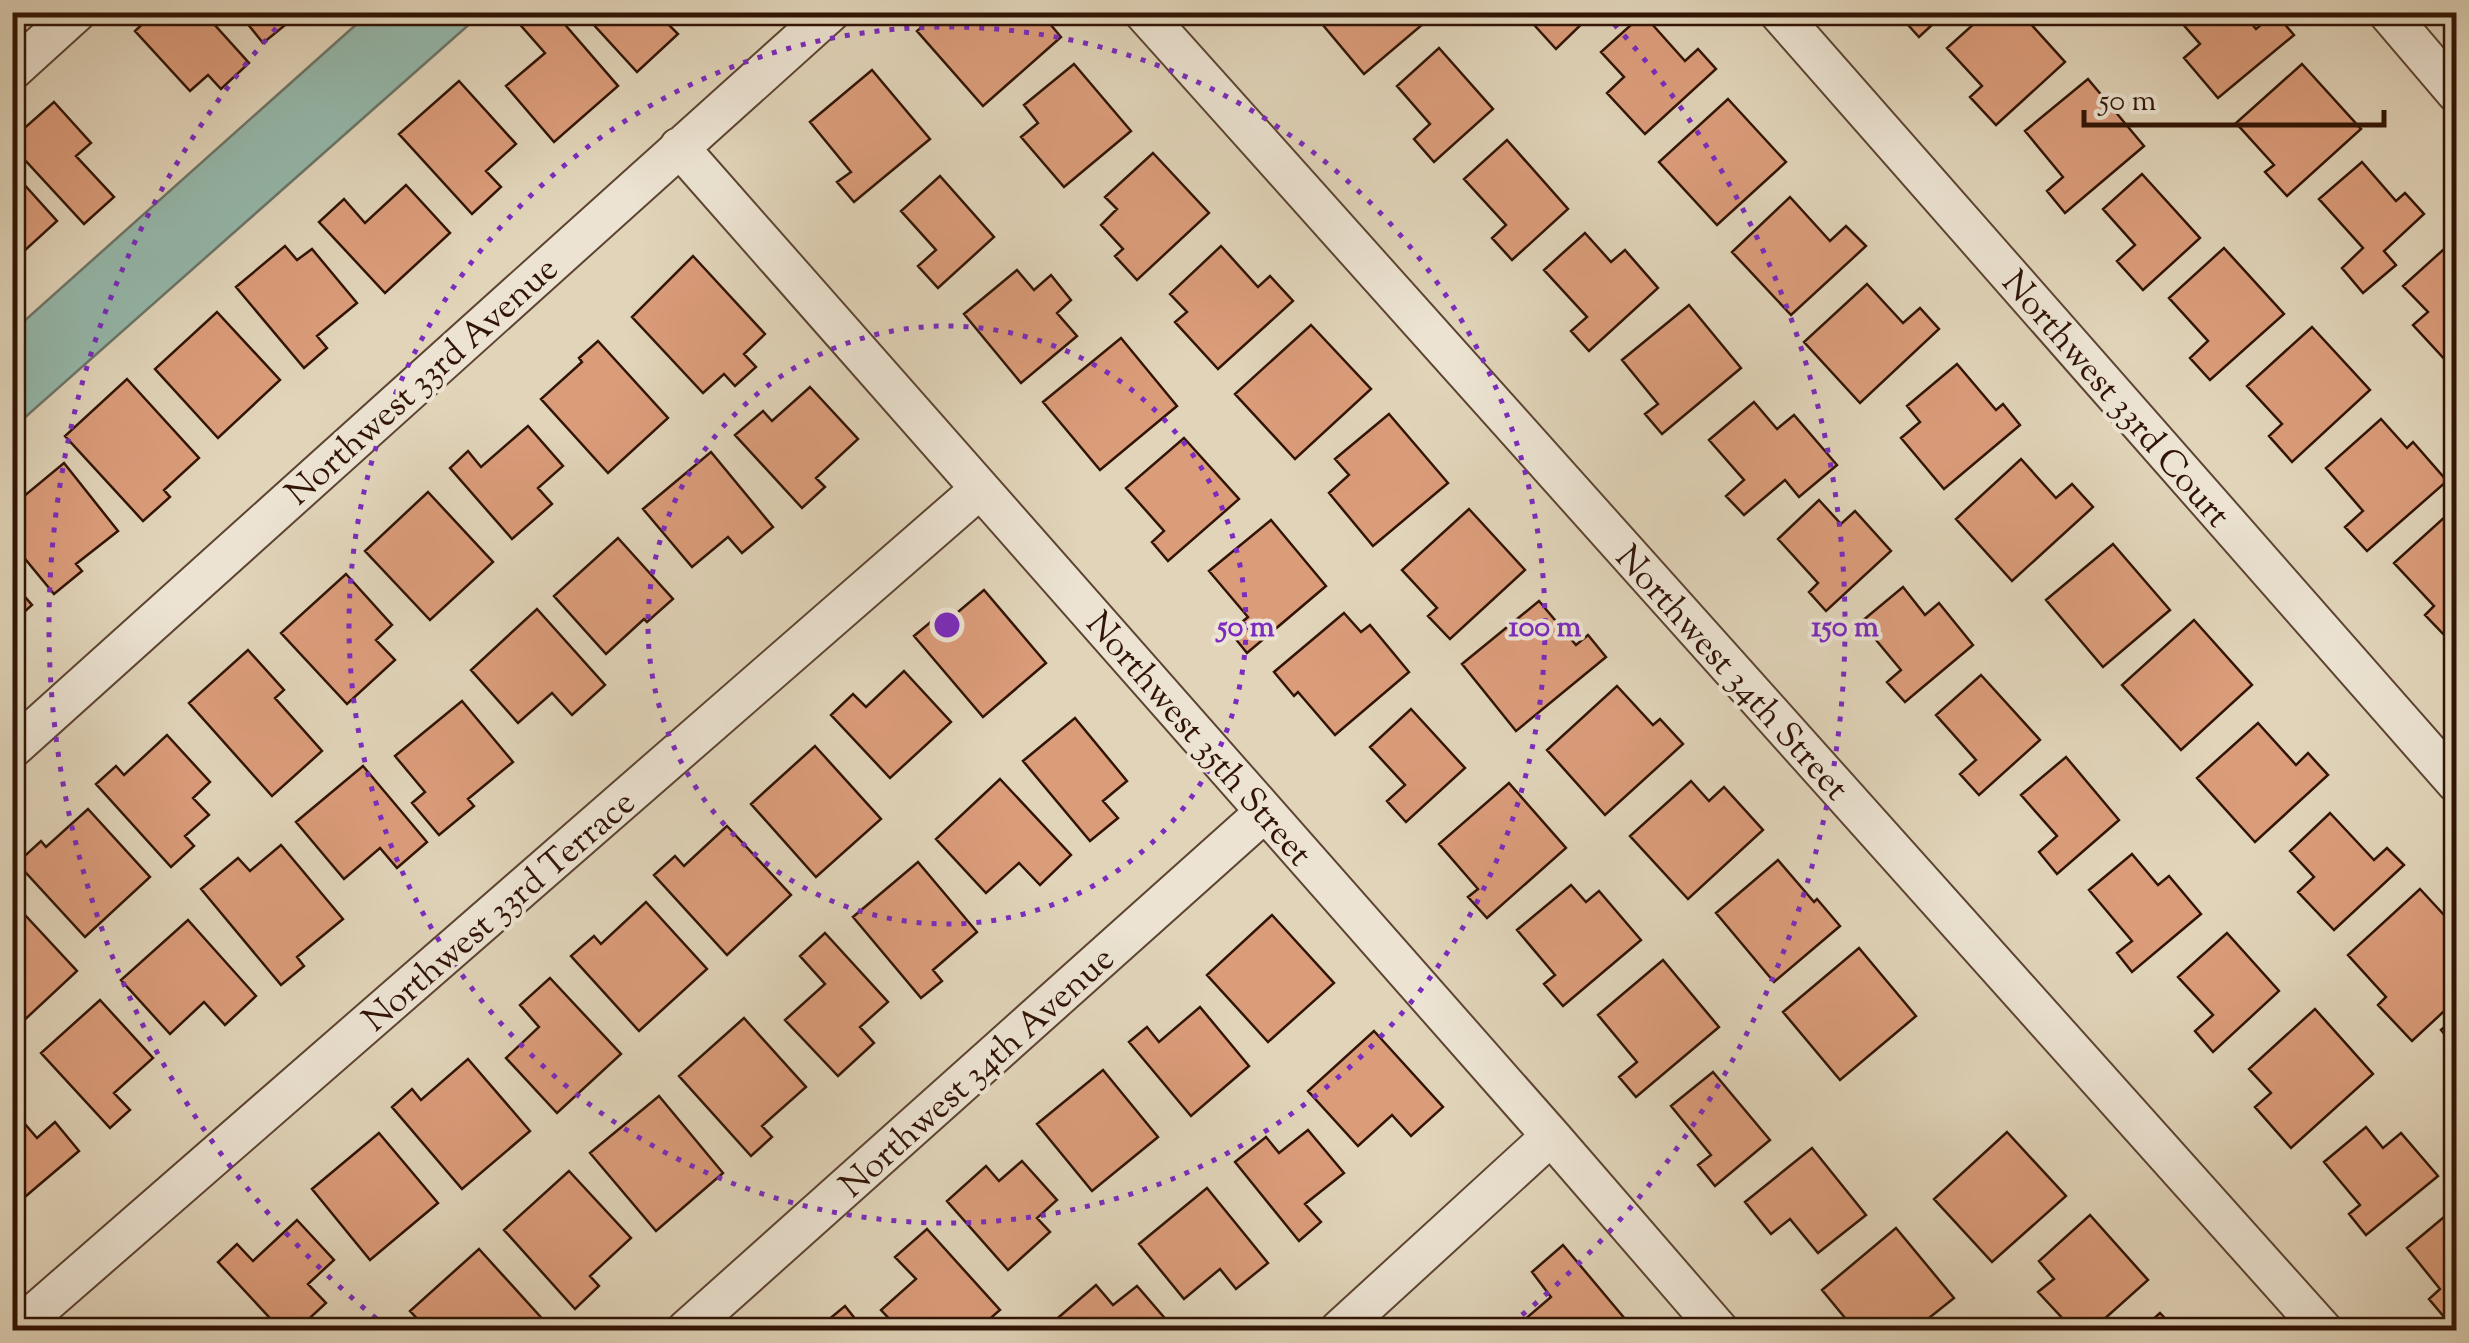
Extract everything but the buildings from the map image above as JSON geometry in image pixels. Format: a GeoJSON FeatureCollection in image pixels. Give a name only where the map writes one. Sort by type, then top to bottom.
{"type":"FeatureCollection","features":[{"type":"Feature","properties":{"kind":"street"},"geometry":{"type":"LineString","coordinates":[[12,71],[77,12]]}},
{"type":"Feature","properties":{"kind":"street","name":"Northwest 33rd Avenue"},"geometry":{"type":"LineString","coordinates":[[12,750],[831,12]]}},
{"type":"Feature","properties":{"kind":"street","name":"Northwest 34th Street"},"geometry":{"type":"LineString","coordinates":[[1143,12],[2323,1330]]}},
{"type":"Feature","properties":{"kind":"street","name":"Northwest 33rd Court"},"geometry":{"type":"LineString","coordinates":[[1778,12],[2456,783]]}},
{"type":"Feature","properties":{"kind":"street"},"geometry":{"type":"LineString","coordinates":[[2387,12],[2456,93]]}},
{"type":"Feature","properties":{"kind":"street","name":"Northwest 35th Street"},"geometry":{"type":"LineString","coordinates":[[679,148],[1719,1330]]}},
{"type":"Feature","properties":{"kind":"street","name":"Northwest 33rd Terrace"},"geometry":{"type":"LineString","coordinates":[[15,1330],[980,489]]}},
{"type":"Feature","properties":{"kind":"street","name":"Northwest 34th Avenue"},"geometry":{"type":"LineString","coordinates":[[686,1330],[1265,812]]}},
{"type":"Feature","properties":{"kind":"street"},"geometry":{"type":"LineString","coordinates":[[1340,1330],[1551,1136]]}},
{"type":"Feature","properties":{"kind":"shaded area"},"geometry":{"type":"Polygon","coordinates":[[[369,13],[482,13],[13,428],[13,331],[369,13]]]}}]}
